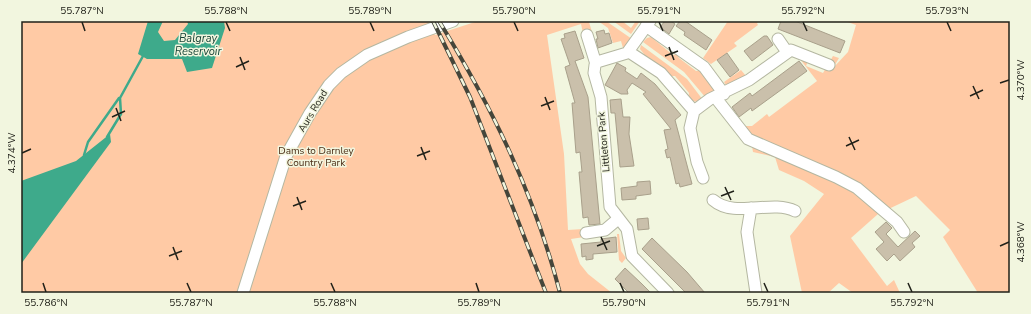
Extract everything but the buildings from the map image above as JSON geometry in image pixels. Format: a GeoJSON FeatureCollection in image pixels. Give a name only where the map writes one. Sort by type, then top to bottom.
{"type":"FeatureCollection","features":[{"type":"Feature","properties":{"kind":"street","name":"Aurs Road"},"geometry":{"type":"LineString","coordinates":[[236,293],[244,293],[286,156],[310,113],[329,85],[341,73],[367,55],[408,37],[453,21]]}},
{"type":"Feature","properties":{"kind":"street"},"geometry":{"type":"LineString","coordinates":[[596,64],[628,52],[648,24],[704,67],[720,95],[726,111],[748,139],[836,177],[857,188],[897,222],[904,232]]}},
{"type":"Feature","properties":{"kind":"street","name":"Littleton Park"},"geometry":{"type":"LineString","coordinates":[[587,35],[596,64],[594,73],[600,97],[610,207],[627,229],[632,256],[668,293]]}},
{"type":"Feature","properties":{"kind":"street"},"geometry":{"type":"LineString","coordinates":[[778,39],[787,52]]}},
{"type":"Feature","properties":{"kind":"street"},"geometry":{"type":"LineString","coordinates":[[703,178],[697,162],[690,128],[694,111],[720,95],[750,80],[791,50],[829,65]]}},
{"type":"Feature","properties":{"kind":"street"},"geometry":{"type":"LineString","coordinates":[[628,52],[661,73],[694,111]]}},
{"type":"Feature","properties":{"kind":"street"},"geometry":{"type":"LineString","coordinates":[[713,200],[720,206],[751,208],[788,207],[795,211]]}},
{"type":"Feature","properties":{"kind":"street"},"geometry":{"type":"LineString","coordinates":[[751,208],[747,232],[756,293]]}},
{"type":"Feature","properties":{"kind":"street"},"geometry":{"type":"LineString","coordinates":[[586,233],[605,230],[618,219]]}},
{"type":"Feature","properties":{"kind":"green space","name":"Dams to Darnley Country Park"},"geometry":{"type":"Polygon","coordinates":[[[21,21],[428,21],[435,35],[478,21],[592,21],[589,22],[599,55],[583,33],[581,24],[547,35],[564,154],[568,230],[583,229],[584,237],[571,239],[580,264],[588,274],[612,293],[21,293],[21,21]]]}},
{"type":"Feature","properties":{"kind":"green space"},"geometry":{"type":"Polygon","coordinates":[[[598,21],[606,21],[632,39],[623,48],[621,41],[613,43],[608,28],[598,21]]]}},
{"type":"Feature","properties":{"kind":"green space"},"geometry":{"type":"Polygon","coordinates":[[[613,21],[622,21],[631,28],[636,21],[640,21],[631,34],[613,21]]]}},
{"type":"Feature","properties":{"kind":"green space"},"geometry":{"type":"Polygon","coordinates":[[[728,21],[759,21],[757,23],[758,25],[734,43],[737,46],[711,64],[703,58],[728,21]]]}},
{"type":"Feature","properties":{"kind":"green space"},"geometry":{"type":"Polygon","coordinates":[[[845,21],[1010,21],[1010,293],[978,293],[943,237],[950,230],[916,196],[878,214],[851,238],[887,286],[894,280],[900,293],[853,293],[839,283],[828,293],[802,293],[790,236],[824,194],[804,181],[779,170],[775,157],[753,152],[751,140],[741,126],[752,126],[767,114],[769,117],[817,81],[800,59],[808,61],[806,66],[823,73],[833,56],[839,58],[833,68],[848,52],[856,25],[845,21]]]}},
{"type":"Feature","properties":{"kind":"green space"},"geometry":{"type":"Polygon","coordinates":[[[651,37],[673,55],[677,54],[679,58],[696,71],[703,70],[717,90],[706,98],[684,72],[643,42],[647,38],[651,37]]]}},
{"type":"Feature","properties":{"kind":"green space"},"geometry":{"type":"Polygon","coordinates":[[[641,45],[687,79],[703,100],[700,102],[690,101],[688,99],[689,93],[675,76],[670,76],[644,56],[640,49],[641,45]]]}},
{"type":"Feature","properties":{"kind":"green space"},"geometry":{"type":"Polygon","coordinates":[[[741,70],[746,76],[729,85],[726,85],[724,82],[741,70]]]}},
{"type":"Feature","properties":{"kind":"green space"},"geometry":{"type":"Polygon","coordinates":[[[617,234],[619,234],[621,251],[626,258],[622,263],[619,260],[617,234]]]}},
{"type":"Feature","properties":{"kind":"water","name":"Balgray Reservoir"},"geometry":{"type":"Polygon","coordinates":[[[148,21],[163,21],[158,32],[164,41],[175,40],[188,24],[187,21],[224,21],[225,28],[212,68],[187,72],[182,59],[147,59],[138,54],[148,21]]]}},
{"type":"Feature","properties":{"kind":"water"},"geometry":{"type":"Polygon","coordinates":[[[110,134],[111,142],[21,264],[21,181],[76,161],[110,134]]]}},
{"type":"Feature","properties":{"kind":"waterway"},"geometry":{"type":"LineString","coordinates":[[107,137],[121,114],[120,98],[143,56]]}},
{"type":"Feature","properties":{"kind":"waterway"},"geometry":{"type":"LineString","coordinates":[[84,155],[88,142],[119,98]]}},
{"type":"Feature","properties":{"kind":"railway"},"geometry":{"type":"LineString","coordinates":[[433,21],[470,97],[546,293]]}},
{"type":"Feature","properties":{"kind":"railway"},"geometry":{"type":"LineString","coordinates":[[439,21],[477,87],[510,152],[538,221],[550,256],[560,293]]}}]}
